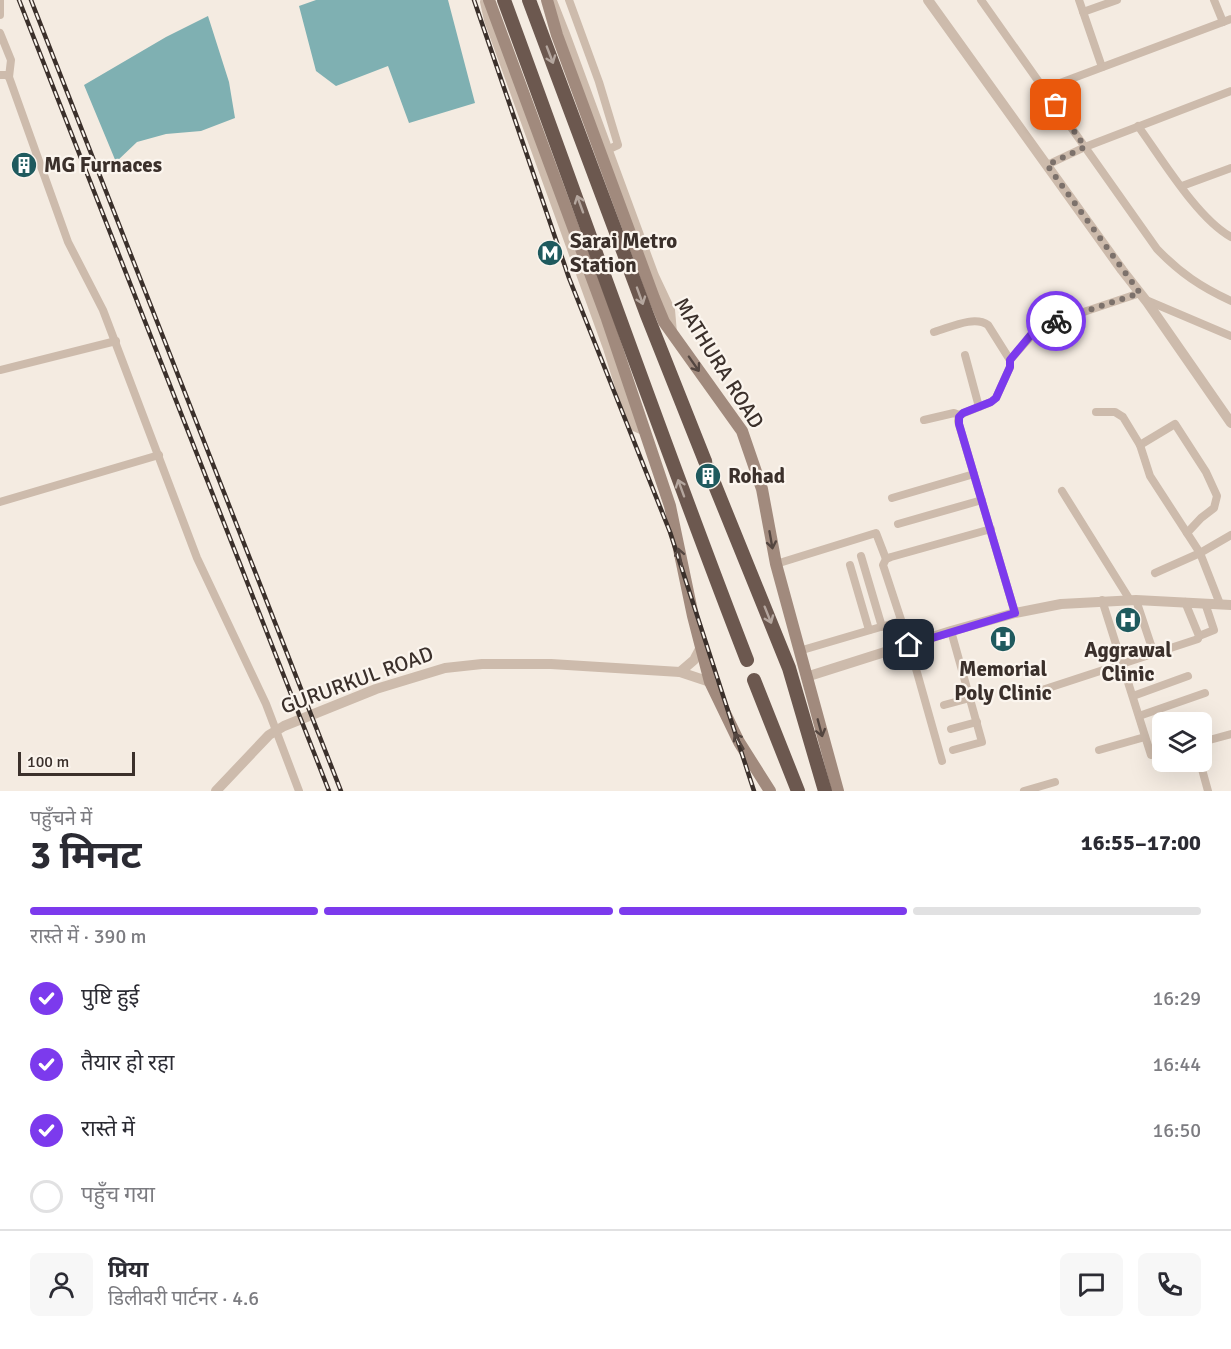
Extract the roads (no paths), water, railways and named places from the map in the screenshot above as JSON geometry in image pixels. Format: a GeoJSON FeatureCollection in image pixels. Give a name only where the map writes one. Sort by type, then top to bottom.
{"type":"FeatureCollection","features":[{"type":"Feature","properties":{"kind":"highway"},"geometry":{"type":"LineString","coordinates":[[504,0],[690,513],[747,660]]}},
{"type":"Feature","properties":{"kind":"highway","name":"MATHURA ROAD"},"geometry":{"type":"LineString","coordinates":[[529,0],[647,315],[705,461]]}},
{"type":"Feature","properties":{"kind":"highway"},"geometry":{"type":"LineString","coordinates":[[714,483],[789,668],[825,791]]}},
{"type":"Feature","properties":{"kind":"highway"},"geometry":{"type":"LineString","coordinates":[[754,680],[798,791]]}},
{"type":"Feature","properties":{"kind":"main road"},"geometry":{"type":"LineString","coordinates":[[487,0],[612,347],[645,431],[670,506],[710,682],[739,742],[770,791]]}},
{"type":"Feature","properties":{"kind":"main road","name":"MATHURA ROAD"},"geometry":{"type":"LineString","coordinates":[[548,0],[561,46],[649,274],[664,322],[742,431],[762,489],[776,564],[838,791]]}},
{"type":"Feature","properties":{"kind":"street"},"geometry":{"type":"LineString","coordinates":[[0,0],[0,15]]}},
{"type":"Feature","properties":{"kind":"street"},"geometry":{"type":"LineString","coordinates":[[548,0],[552,2],[566,33],[649,274]]}},
{"type":"Feature","properties":{"kind":"street"},"geometry":{"type":"LineString","coordinates":[[569,0],[599,82],[618,145],[608,150]]}},
{"type":"Feature","properties":{"kind":"street"},"geometry":{"type":"LineString","coordinates":[[928,0],[1143,296],[1231,423]]}},
{"type":"Feature","properties":{"kind":"street"},"geometry":{"type":"LineString","coordinates":[[981,0],[1157,249],[1188,278],[1231,301]]}},
{"type":"Feature","properties":{"kind":"street"},"geometry":{"type":"LineString","coordinates":[[1079,0],[1102,67]]}},
{"type":"Feature","properties":{"kind":"street"},"geometry":{"type":"LineString","coordinates":[[1083,12],[1117,0]]}},
{"type":"Feature","properties":{"kind":"street"},"geometry":{"type":"LineString","coordinates":[[1044,89],[1227,20],[1214,0]]}},
{"type":"Feature","properties":{"kind":"street"},"geometry":{"type":"LineString","coordinates":[[0,33],[11,60],[9,78],[71,248],[95,292],[116,341],[197,558],[266,704],[299,791]]}},
{"type":"Feature","properties":{"kind":"street"},"geometry":{"type":"LineString","coordinates":[[0,75],[7,75],[9,78]]}},
{"type":"Feature","properties":{"kind":"street"},"geometry":{"type":"LineString","coordinates":[[1047,165],[1085,147],[1231,91]]}},
{"type":"Feature","properties":{"kind":"street"},"geometry":{"type":"LineString","coordinates":[[1138,126],[1214,227],[1231,237]]}},
{"type":"Feature","properties":{"kind":"street"},"geometry":{"type":"LineString","coordinates":[[1182,186],[1231,168]]}},
{"type":"Feature","properties":{"kind":"street"},"geometry":{"type":"LineString","coordinates":[[1010,360],[1039,327],[1143,296],[1231,336]]}},
{"type":"Feature","properties":{"kind":"street"},"geometry":{"type":"LineString","coordinates":[[924,420],[954,413],[959,415],[991,402],[996,398],[1010,367],[1010,360],[984,322],[973,321],[934,332]]}},
{"type":"Feature","properties":{"kind":"street"},"geometry":{"type":"LineString","coordinates":[[0,370],[116,341]]}},
{"type":"Feature","properties":{"kind":"street"},"geometry":{"type":"LineString","coordinates":[[965,355],[980,407]]}},
{"type":"Feature","properties":{"kind":"street"},"geometry":{"type":"LineString","coordinates":[[806,677],[951,631],[1015,613],[1061,604],[1133,600],[1225,604],[1200,553],[1150,476],[1140,445],[1120,414],[1096,412]]}},
{"type":"Feature","properties":{"kind":"street"},"geometry":{"type":"LineString","coordinates":[[959,415],[959,424],[1015,613]]}},
{"type":"Feature","properties":{"kind":"street"},"geometry":{"type":"LineString","coordinates":[[1140,445],[1176,424],[1206,472],[1217,496],[1214,508],[1187,533]]}},
{"type":"Feature","properties":{"kind":"street"},"geometry":{"type":"LineString","coordinates":[[0,502],[159,455]]}},
{"type":"Feature","properties":{"kind":"street"},"geometry":{"type":"LineString","coordinates":[[892,498],[974,474]]}},
{"type":"Feature","properties":{"kind":"street"},"geometry":{"type":"LineString","coordinates":[[1062,491],[1133,600],[1154,654]]}},
{"type":"Feature","properties":{"kind":"street"},"geometry":{"type":"LineString","coordinates":[[898,524],[982,500]]}},
{"type":"Feature","properties":{"kind":"street"},"geometry":{"type":"LineString","coordinates":[[942,761],[909,645],[883,565],[886,559],[991,529]]}},
{"type":"Feature","properties":{"kind":"street"},"geometry":{"type":"LineString","coordinates":[[776,564],[876,533],[886,559]]}},
{"type":"Feature","properties":{"kind":"street"},"geometry":{"type":"LineString","coordinates":[[1155,573],[1231,536]]}},
{"type":"Feature","properties":{"kind":"street"},"geometry":{"type":"LineString","coordinates":[[861,556],[882,627]]}},
{"type":"Feature","properties":{"kind":"street"},"geometry":{"type":"LineString","coordinates":[[849,566],[868,630]]}},
{"type":"Feature","properties":{"kind":"street"},"geometry":{"type":"LineString","coordinates":[[1102,600],[1145,737],[1152,747]]}},
{"type":"Feature","properties":{"kind":"street"},"geometry":{"type":"LineString","coordinates":[[1185,602],[1199,636]]}},
{"type":"Feature","properties":{"kind":"street"},"geometry":{"type":"LineString","coordinates":[[1035,692],[1197,640],[1199,636],[1214,630],[1205,603]]}},
{"type":"Feature","properties":{"kind":"street"},"geometry":{"type":"LineString","coordinates":[[799,651],[901,621]]}},
{"type":"Feature","properties":{"kind":"street"},"geometry":{"type":"LineString","coordinates":[[951,631],[982,742],[953,750]]}},
{"type":"Feature","properties":{"kind":"street"},"geometry":{"type":"LineString","coordinates":[[680,672],[694,660],[701,647]]}},
{"type":"Feature","properties":{"kind":"street","name":"GURURKUL ROAD"},"geometry":{"type":"LineString","coordinates":[[216,791],[276,730],[376,689],[445,668],[482,664],[551,664],[680,672],[710,682]]}},
{"type":"Feature","properties":{"kind":"street"},"geometry":{"type":"LineString","coordinates":[[1133,696],[1188,676]]}},
{"type":"Feature","properties":{"kind":"street"},"geometry":{"type":"LineString","coordinates":[[1139,716],[1205,693]]}},
{"type":"Feature","properties":{"kind":"street"},"geometry":{"type":"LineString","coordinates":[[944,705],[970,698]]}},
{"type":"Feature","properties":{"kind":"street"},"geometry":{"type":"LineString","coordinates":[[951,729],[977,722]]}},
{"type":"Feature","properties":{"kind":"street"},"geometry":{"type":"LineString","coordinates":[[1212,739],[1231,734]]}},
{"type":"Feature","properties":{"kind":"street"},"geometry":{"type":"LineString","coordinates":[[1099,750],[1145,737]]}},
{"type":"Feature","properties":{"kind":"street"},"geometry":{"type":"LineString","coordinates":[[1203,772],[1208,791]]}},
{"type":"Feature","properties":{"kind":"street"},"geometry":{"type":"LineString","coordinates":[[1024,791],[1055,782]]}},
{"type":"Feature","properties":{"kind":"water"},"geometry":{"type":"Polygon","coordinates":[[[316,0],[448,0],[475,103],[409,123],[388,66],[336,86],[316,71],[299,6],[316,0]]]}},
{"type":"Feature","properties":{"kind":"water"},"geometry":{"type":"Polygon","coordinates":[[[208,16],[229,82],[235,118],[201,131],[166,134],[137,142],[116,162],[84,85],[166,37],[208,16]]]}},
{"type":"Feature","properties":{"kind":"tunnel"},"geometry":{"type":"LineString","coordinates":[[705,461],[714,483]]}},
{"type":"Feature","properties":{"kind":"railway"},"geometry":{"type":"LineString","coordinates":[[19,0],[329,791]]}},
{"type":"Feature","properties":{"kind":"railway"},"geometry":{"type":"LineString","coordinates":[[31,0],[341,791]]}},
{"type":"Feature","properties":{"kind":"railway"},"geometry":{"type":"LineString","coordinates":[[474,0],[569,278],[670,532],[754,791]]}},
{"type":"Feature","properties":{"kind":"place","name":"MG Furnaces"},"geometry":{"type":"Point","coordinates":[24,165]}},
{"type":"Feature","properties":{"kind":"place","name":"Sarai Metro Station"},"geometry":{"type":"Point","coordinates":[550,253]}},
{"type":"Feature","properties":{"kind":"place","name":"Rohad"},"geometry":{"type":"Point","coordinates":[708,476]}},
{"type":"Feature","properties":{"kind":"place","name":"Aggrawal Clinic"},"geometry":{"type":"Point","coordinates":[1128,620]}},
{"type":"Feature","properties":{"kind":"place","name":"Memorial Poly Clinic"},"geometry":{"type":"Point","coordinates":[1003,639]}}]}
